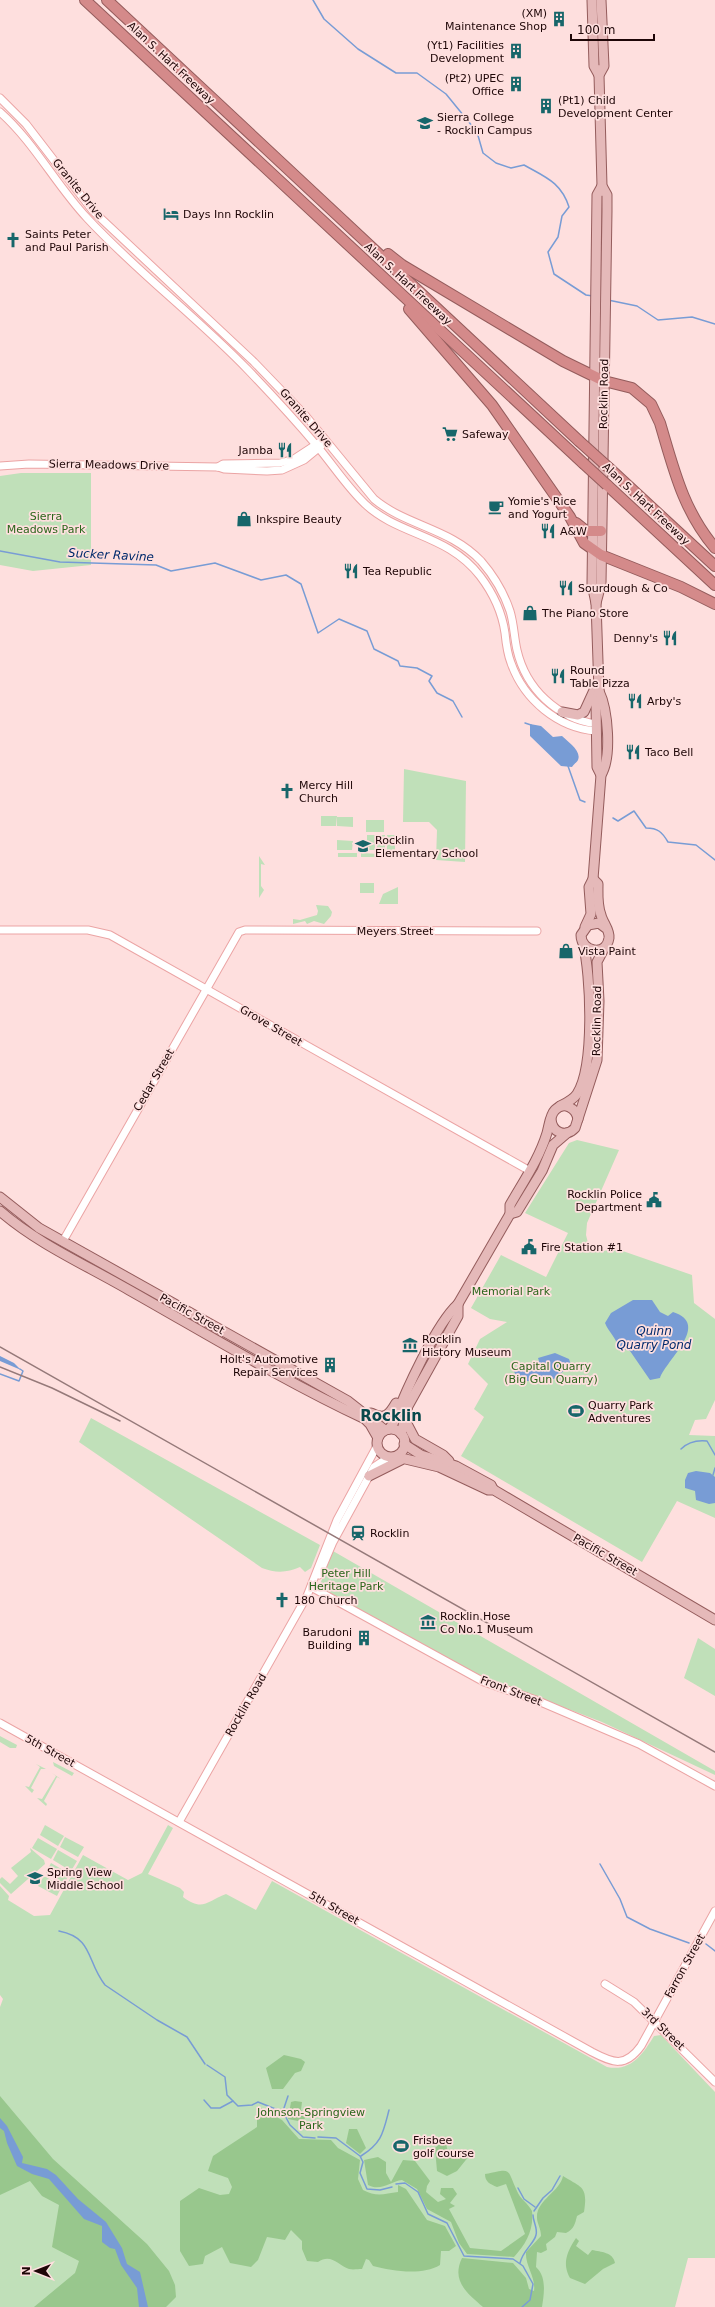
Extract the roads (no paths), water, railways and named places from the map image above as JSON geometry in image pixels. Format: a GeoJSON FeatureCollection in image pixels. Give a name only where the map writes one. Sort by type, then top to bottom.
{"type":"FeatureCollection","features":[{"type":"Feature","properties":{"kind":"highway","name":"Alan S. Hart Freeway"},"geometry":{"type":"LineString","coordinates":[[85,0],[715,585]]}},
{"type":"Feature","properties":{"kind":"highway","name":"Alan S. Hart Freeway"},"geometry":{"type":"LineString","coordinates":[[107,0],[715,566]]}},
{"type":"Feature","properties":{"kind":"highway"},"geometry":{"type":"LineString","coordinates":[[339,216],[402,265],[563,361],[600,379],[632,388],[651,404],[660,423],[682,495],[700,528],[715,548]]}},
{"type":"Feature","properties":{"kind":"highway"},"geometry":{"type":"LineString","coordinates":[[376,271],[492,404],[570,517],[584,543],[597,552],[681,587],[715,604]]}},
{"type":"Feature","properties":{"kind":"highway"},"geometry":{"type":"LineString","coordinates":[[570,517],[582,529],[597,531]]}},
{"type":"Feature","properties":{"kind":"main road","name":"Rocklin Road"},"geometry":{"type":"LineString","coordinates":[[592,0],[594,66],[599,75],[602,186],[598,195],[596,294],[600,379]]}},
{"type":"Feature","properties":{"kind":"main road","name":"Rocklin Road"},"geometry":{"type":"LineString","coordinates":[[599,75],[604,66],[601,0]]}},
{"type":"Feature","properties":{"kind":"main road","name":"Rocklin Road"},"geometry":{"type":"LineString","coordinates":[[601,775],[597,768],[596,704],[599,691],[596,603],[600,584],[597,531],[600,379],[606,308],[607,195],[602,186]]}},
{"type":"Feature","properties":{"kind":"main road"},"geometry":{"type":"LineString","coordinates":[[562,712],[578,715],[584,712],[598,681]]}},
{"type":"Feature","properties":{"kind":"main road","name":"Rocklin Road"},"geometry":{"type":"LineString","coordinates":[[585,927],[591,914],[589,887],[593,879],[601,775],[606,766],[605,704],[599,691]]}},
{"type":"Feature","properties":{"kind":"main road"},"geometry":{"type":"LineString","coordinates":[[596,727],[606,728]]}},
{"type":"Feature","properties":{"kind":"main road","name":"Rocklin Road"},"geometry":{"type":"LineString","coordinates":[[593,879],[598,884],[598,905],[607,929]]}},
{"type":"Feature","properties":{"kind":"main road"},"geometry":{"type":"LineString","coordinates":[[591,923],[598,923],[607,929],[609,936],[605,947],[600,950],[592,950],[583,943],[581,934],[585,927],[591,923]]}},
{"type":"Feature","properties":{"kind":"main road","name":"Rocklin Road"},"geometry":{"type":"LineString","coordinates":[[559,1107],[575,1097],[578,1092],[586,1064],[588,1025],[587,958],[583,943]]}},
{"type":"Feature","properties":{"kind":"main road","name":"Rocklin Road"},"geometry":{"type":"LineString","coordinates":[[578,1119],[597,1060],[599,1044],[597,965],[605,947]]}},
{"type":"Feature","properties":{"kind":"main road"},"geometry":{"type":"LineString","coordinates":[[588,1000],[594,1002],[594,1026],[599,1044]]}},
{"type":"Feature","properties":{"kind":"main road"},"geometry":{"type":"LineString","coordinates":[[588,1025],[594,1041],[593,1055],[597,1060]]}},
{"type":"Feature","properties":{"kind":"main road"},"geometry":{"type":"LineString","coordinates":[[397,1457],[382,1454],[377,1442],[394,1422],[412,1381],[434,1340],[450,1312],[458,1304],[510,1214],[510,1205],[540,1152],[554,1111],[559,1107],[572,1108],[578,1119],[575,1128],[556,1141],[536,1168],[530,1171]]}},
{"type":"Feature","properties":{"kind":"main road"},"geometry":{"type":"LineString","coordinates":[[551,1119],[556,1130],[567,1133]]}},
{"type":"Feature","properties":{"kind":"main road"},"geometry":{"type":"LineString","coordinates":[[510,1214],[517,1212],[542,1171],[550,1151]]}},
{"type":"Feature","properties":{"kind":"main road"},"geometry":{"type":"LineString","coordinates":[[521,1205],[519,1199],[530,1176],[530,1171]]}},
{"type":"Feature","properties":{"kind":"main road","name":"Pacific Street"},"geometry":{"type":"LineString","coordinates":[[0,1197],[32,1224],[348,1401],[387,1429]]}},
{"type":"Feature","properties":{"kind":"main road","name":"Pacific Street"},"geometry":{"type":"LineString","coordinates":[[0,1211],[14,1224],[58,1250],[283,1376],[365,1419],[370,1424],[377,1442]]}},
{"type":"Feature","properties":{"kind":"main road"},"geometry":{"type":"LineString","coordinates":[[368,1476],[395,1462],[404,1444],[401,1434],[408,1406],[458,1316],[458,1304]]}},
{"type":"Feature","properties":{"kind":"main road"},"geometry":{"type":"LineString","coordinates":[[428,1370],[429,1360],[436,1345],[434,1340]]}},
{"type":"Feature","properties":{"kind":"main road"},"geometry":{"type":"LineString","coordinates":[[348,1401],[377,1416],[386,1417],[390,1414],[404,1389],[412,1381]]}},
{"type":"Feature","properties":{"kind":"main road"},"geometry":{"type":"LineString","coordinates":[[404,1418],[415,1439],[443,1455],[453,1465]]}},
{"type":"Feature","properties":{"kind":"main road"},"geometry":{"type":"LineString","coordinates":[[387,1429],[401,1434]]}},
{"type":"Feature","properties":{"kind":"main road","name":"Pacific Street"},"geometry":{"type":"LineString","coordinates":[[404,1444],[421,1455],[453,1465],[491,1485],[494,1490],[715,1620]]}},
{"type":"Feature","properties":{"kind":"main road","name":"Pacific Street"},"geometry":{"type":"LineString","coordinates":[[397,1457],[439,1467],[488,1490],[494,1490]]}},
{"type":"Feature","properties":{"kind":"street","name":"Granite Drive"},"geometry":{"type":"LineString","coordinates":[[0,98],[26,124],[93,211],[254,362],[325,440],[368,492],[380,504],[446,535],[468,550],[481,562],[496,582],[506,602],[512,620],[517,650],[527,676],[539,694],[562,712],[577,720],[596,727]]}},
{"type":"Feature","properties":{"kind":"street","name":"Granite Drive"},"geometry":{"type":"LineString","coordinates":[[0,112],[18,131],[85,217],[246,368],[317,446],[367,506],[382,517],[445,546],[474,568],[488,587],[497,606],[510,663],[527,692],[541,708],[557,720],[575,728],[596,727]]}},
{"type":"Feature","properties":{"kind":"street","name":"Sierra Meadows Drive"},"geometry":{"type":"LineString","coordinates":[[0,466],[53,464],[218,467],[224,469],[275,471],[296,464],[325,440]]}},
{"type":"Feature","properties":{"kind":"street","name":"Sierra Meadows Drive"},"geometry":{"type":"LineString","coordinates":[[218,467],[223,464],[252,464],[288,461],[317,446]]}},
{"type":"Feature","properties":{"kind":"street"},"geometry":{"type":"LineString","coordinates":[[252,464],[275,471]]}},
{"type":"Feature","properties":{"kind":"street","name":"Grove Street"},"geometry":{"type":"LineString","coordinates":[[0,930],[103,932],[530,1171]]}},
{"type":"Feature","properties":{"kind":"street","name":"Meyers Street"},"geometry":{"type":"LineString","coordinates":[[252,930],[537,931]]}},
{"type":"Feature","properties":{"kind":"street","name":"Cedar Street"},"geometry":{"type":"LineString","coordinates":[[63,1241],[237,934],[242,931],[252,930]]}},
{"type":"Feature","properties":{"kind":"street","name":"Rocklin Road"},"geometry":{"type":"LineString","coordinates":[[311,1587],[312,1579],[336,1520],[377,1442]]}},
{"type":"Feature","properties":{"kind":"street","name":"Rocklin Road"},"geometry":{"type":"LineString","coordinates":[[179,1822],[311,1587],[316,1582],[333,1542],[368,1476],[379,1462],[397,1457]]}},
{"type":"Feature","properties":{"kind":"street","name":"Front Street"},"geometry":{"type":"LineString","coordinates":[[311,1587],[472,1676],[639,1744],[715,1786]]}},
{"type":"Feature","properties":{"kind":"street","name":"5th Street"},"geometry":{"type":"LineString","coordinates":[[0,1723],[608,2060],[621,2061],[631,2057],[640,2047],[655,2022]]}},
{"type":"Feature","properties":{"kind":"street","name":"Farron Street"},"geometry":{"type":"LineString","coordinates":[[655,2022],[715,1911]]}},
{"type":"Feature","properties":{"kind":"street","name":"3rd Street"},"geometry":{"type":"LineString","coordinates":[[605,1984],[627,1997],[655,2022],[715,2082]]}},
{"type":"Feature","properties":{"kind":"water"},"geometry":{"type":"Polygon","coordinates":[[[530,724],[541,726],[553,737],[562,736],[578,753],[578,761],[572,767],[561,766],[530,736],[530,724]]]}},
{"type":"Feature","properties":{"kind":"water","name":"Quinn Quarry Pond"},"geometry":{"type":"Polygon","coordinates":[[[633,1300],[652,1300],[660,1312],[668,1316],[673,1312],[684,1318],[688,1325],[687,1333],[683,1342],[660,1378],[650,1380],[630,1351],[618,1347],[616,1340],[608,1330],[605,1323],[611,1313],[633,1300]]]}},
{"type":"Feature","properties":{"kind":"water"},"geometry":{"type":"Polygon","coordinates":[[[555,1353],[569,1359],[571,1365],[554,1379],[521,1381],[511,1368],[516,1369],[520,1365],[528,1369],[531,1368],[535,1361],[539,1361],[538,1358],[555,1353]]]}},
{"type":"Feature","properties":{"kind":"water"},"geometry":{"type":"Polygon","coordinates":[[[0,1356],[14,1363],[21,1370],[0,1361],[0,1356]]]}},
{"type":"Feature","properties":{"kind":"water"},"geometry":{"type":"Polygon","coordinates":[[[696,1471],[710,1473],[715,1477],[715,1503],[709,1504],[696,1500],[695,1491],[685,1488],[685,1480],[688,1473],[696,1471]]]}},
{"type":"Feature","properties":{"kind":"water"},"geometry":{"type":"Polygon","coordinates":[[[0,2118],[7,2126],[23,2157],[22,2163],[47,2169],[56,2175],[78,2199],[106,2222],[122,2248],[127,2264],[140,2272],[148,2307],[139,2307],[137,2288],[121,2265],[115,2249],[110,2248],[102,2242],[102,2226],[84,2219],[49,2179],[32,2174],[17,2166],[7,2143],[4,2131],[0,2128],[0,2118]]]}},
{"type":"Feature","properties":{"kind":"waterway"},"geometry":{"type":"LineString","coordinates":[[313,0],[324,19],[358,49],[396,73],[417,73],[446,94],[477,132],[483,153],[496,163],[511,168],[524,165],[557,186],[562,192],[569,207],[562,216],[558,237],[548,252],[554,274],[586,295],[593,296]]}},
{"type":"Feature","properties":{"kind":"waterway"},"geometry":{"type":"LineString","coordinates":[[608,300],[637,306],[658,320],[692,317],[715,324]]}},
{"type":"Feature","properties":{"kind":"waterway","name":"Sucker Ravine"},"geometry":{"type":"LineString","coordinates":[[0,551],[60,562],[156,565],[171,571],[215,563],[261,580],[286,575],[301,584],[318,633],[339,619],[367,631],[374,649],[398,661],[400,666],[417,668],[432,676],[429,681],[437,693],[453,701],[462,717]]}},
{"type":"Feature","properties":{"kind":"waterway","name":"Sucker Ravine"},"geometry":{"type":"LineString","coordinates":[[525,723],[531,725]]}},
{"type":"Feature","properties":{"kind":"waterway","name":"Sucker Ravine"},"geometry":{"type":"LineString","coordinates":[[568,766],[580,800],[585,802]]}},
{"type":"Feature","properties":{"kind":"waterway","name":"Sucker Ravine"},"geometry":{"type":"LineString","coordinates":[[613,818],[618,821],[634,811],[646,828],[659,831],[668,842],[696,845],[715,860]]}},
{"type":"Feature","properties":{"kind":"waterway"},"geometry":{"type":"LineString","coordinates":[[0,1374],[19,1381],[23,1371],[20,1369]]}},
{"type":"Feature","properties":{"kind":"waterway"},"geometry":{"type":"LineString","coordinates":[[681,1449],[693,1442],[707,1441],[715,1455]]}},
{"type":"Feature","properties":{"kind":"waterway"},"geometry":{"type":"LineString","coordinates":[[713,1475],[715,1468]]}},
{"type":"Feature","properties":{"kind":"waterway"},"geometry":{"type":"LineString","coordinates":[[600,1864],[620,1899],[627,1917],[650,1929],[689,1943]]}},
{"type":"Feature","properties":{"kind":"waterway"},"geometry":{"type":"LineString","coordinates":[[59,1931],[70,1934],[84,1945],[105,1985],[157,2020],[187,2037],[205,2064]]}},
{"type":"Feature","properties":{"kind":"waterway"},"geometry":{"type":"LineString","coordinates":[[706,1944],[715,1951]]}},
{"type":"Feature","properties":{"kind":"waterway"},"geometry":{"type":"LineString","coordinates":[[207,2065],[225,2077],[227,2095],[238,2106],[252,2105],[258,2102],[283,2112],[290,2125],[303,2137],[315,2138]]}},
{"type":"Feature","properties":{"kind":"waterway"},"geometry":{"type":"LineString","coordinates":[[283,2111],[288,2096]]}},
{"type":"Feature","properties":{"kind":"waterway"},"geometry":{"type":"LineString","coordinates":[[204,2100],[211,2108],[220,2108],[233,2101]]}},
{"type":"Feature","properties":{"kind":"waterway"},"geometry":{"type":"LineString","coordinates":[[361,2156],[378,2142],[381,2137],[389,2110]]}},
{"type":"Feature","properties":{"kind":"waterway"},"geometry":{"type":"LineString","coordinates":[[318,2137],[336,2138],[360,2156],[363,2162],[360,2173],[367,2189],[380,2190],[392,2187]]}},
{"type":"Feature","properties":{"kind":"waterway"},"geometry":{"type":"LineString","coordinates":[[534,2211],[543,2198],[552,2190],[560,2176]]}},
{"type":"Feature","properties":{"kind":"waterway"},"geometry":{"type":"LineString","coordinates":[[396,2184],[405,2183],[418,2192],[428,2214],[447,2223],[464,2256],[513,2259],[523,2266],[533,2284],[530,2300],[522,2307]]}},
{"type":"Feature","properties":{"kind":"waterway"},"geometry":{"type":"LineString","coordinates":[[518,2188],[524,2199],[535,2207]]}},
{"type":"Feature","properties":{"kind":"waterway"},"geometry":{"type":"LineString","coordinates":[[520,2263],[523,2254],[536,2235],[533,2215]]}},
{"type":"Feature","properties":{"kind":"railway"},"geometry":{"type":"LineString","coordinates":[[0,1347],[715,1752]]}},
{"type":"Feature","properties":{"kind":"railway"},"geometry":{"type":"LineString","coordinates":[[0,1367],[52,1388],[120,1421]]}},
{"type":"Feature","properties":{"kind":"place","name":"(XM) Maintenance Shop"},"geometry":{"type":"Point","coordinates":[559,19]}},
{"type":"Feature","properties":{"kind":"place","name":"(Yt1) Facilities Development"},"geometry":{"type":"Point","coordinates":[516,51]}},
{"type":"Feature","properties":{"kind":"place","name":"(Pt2) UPEC Office"},"geometry":{"type":"Point","coordinates":[516,84]}},
{"type":"Feature","properties":{"kind":"place","name":"(Pt1) Child Development Center"},"geometry":{"type":"Point","coordinates":[546,106]}},
{"type":"Feature","properties":{"kind":"place","name":"Sierra College - Rocklin Campus"},"geometry":{"type":"Point","coordinates":[425,123]}},
{"type":"Feature","properties":{"kind":"place","name":"Days Inn Rocklin"},"geometry":{"type":"Point","coordinates":[171,214]}},
{"type":"Feature","properties":{"kind":"place","name":"Saints Peter and Paul Parish"},"geometry":{"type":"Point","coordinates":[13,240]}},
{"type":"Feature","properties":{"kind":"place","name":"Safeway"},"geometry":{"type":"Point","coordinates":[450,434]}},
{"type":"Feature","properties":{"kind":"place","name":"Jamba"},"geometry":{"type":"Point","coordinates":[285,450]}},
{"type":"Feature","properties":{"kind":"place","name":"Yomie's Rice and Yogurt"},"geometry":{"type":"Point","coordinates":[496,507]}},
{"type":"Feature","properties":{"kind":"place","name":"Inkspire Beauty"},"geometry":{"type":"Point","coordinates":[244,519]}},
{"type":"Feature","properties":{"kind":"place","name":"A&W"},"geometry":{"type":"Point","coordinates":[548,531]}},
{"type":"Feature","properties":{"kind":"place","name":"Tea Republic"},"geometry":{"type":"Point","coordinates":[351,571]}},
{"type":"Feature","properties":{"kind":"place","name":"Sourdough & Co"},"geometry":{"type":"Point","coordinates":[566,588]}},
{"type":"Feature","properties":{"kind":"place","name":"The Piano Store"},"geometry":{"type":"Point","coordinates":[530,613]}},
{"type":"Feature","properties":{"kind":"place","name":"Denny's"},"geometry":{"type":"Point","coordinates":[670,638]}},
{"type":"Feature","properties":{"kind":"place","name":"Round Table Pizza"},"geometry":{"type":"Point","coordinates":[558,676]}},
{"type":"Feature","properties":{"kind":"place","name":"Arby's"},"geometry":{"type":"Point","coordinates":[635,701]}},
{"type":"Feature","properties":{"kind":"place","name":"Taco Bell"},"geometry":{"type":"Point","coordinates":[633,752]}},
{"type":"Feature","properties":{"kind":"place","name":"Mercy Hill Church"},"geometry":{"type":"Point","coordinates":[287,791]}},
{"type":"Feature","properties":{"kind":"place","name":"Rocklin Elementary School"},"geometry":{"type":"Point","coordinates":[363,846]}},
{"type":"Feature","properties":{"kind":"place","name":"Vista Paint"},"geometry":{"type":"Point","coordinates":[566,951]}},
{"type":"Feature","properties":{"kind":"place","name":"Rocklin Police Department"},"geometry":{"type":"Point","coordinates":[654,1200]}},
{"type":"Feature","properties":{"kind":"place","name":"Fire Station #1"},"geometry":{"type":"Point","coordinates":[529,1247]}},
{"type":"Feature","properties":{"kind":"place","name":"Rocklin History Museum"},"geometry":{"type":"Point","coordinates":[410,1345]}},
{"type":"Feature","properties":{"kind":"place","name":"Holt's Automotive Repair Services"},"geometry":{"type":"Point","coordinates":[330,1365]}},
{"type":"Feature","properties":{"kind":"place","name":"Quarry Park Adventures"},"geometry":{"type":"Point","coordinates":[576,1411]}},
{"type":"Feature","properties":{"kind":"place","name":"Rocklin"},"geometry":{"type":"Point","coordinates":[358,1533]}},
{"type":"Feature","properties":{"kind":"place","name":"180 Church"},"geometry":{"type":"Point","coordinates":[282,1600]}},
{"type":"Feature","properties":{"kind":"place","name":"Rocklin Hose Co No.1 Museum"},"geometry":{"type":"Point","coordinates":[428,1622]}},
{"type":"Feature","properties":{"kind":"place","name":"Barudoni Building"},"geometry":{"type":"Point","coordinates":[364,1638]}},
{"type":"Feature","properties":{"kind":"place","name":"Spring View Middle School"},"geometry":{"type":"Point","coordinates":[35,1878]}},
{"type":"Feature","properties":{"kind":"place","name":"Frisbee golf course"},"geometry":{"type":"Point","coordinates":[401,2146]}},
{"type":"Feature","properties":{"kind":"district","name":"Rocklin"},"geometry":{"type":"Point","coordinates":[391,1416]}},
{"type":"Feature","properties":{"kind":"park label","name":"Sierra Meadows Park"},"geometry":{"type":"Point","coordinates":[46,522]}},
{"type":"Feature","properties":{"kind":"park label","name":"Memorial Park"},"geometry":{"type":"Point","coordinates":[511,1291]}},
{"type":"Feature","properties":{"kind":"park label","name":"Capital Quarry (Big Gun Quarry)"},"geometry":{"type":"Point","coordinates":[551,1372]}},
{"type":"Feature","properties":{"kind":"park label","name":"Peter Hill Heritage Park"},"geometry":{"type":"Point","coordinates":[346,1579]}},
{"type":"Feature","properties":{"kind":"park label","name":"Johnson-Springview Park"},"geometry":{"type":"Point","coordinates":[311,2118]}}]}
